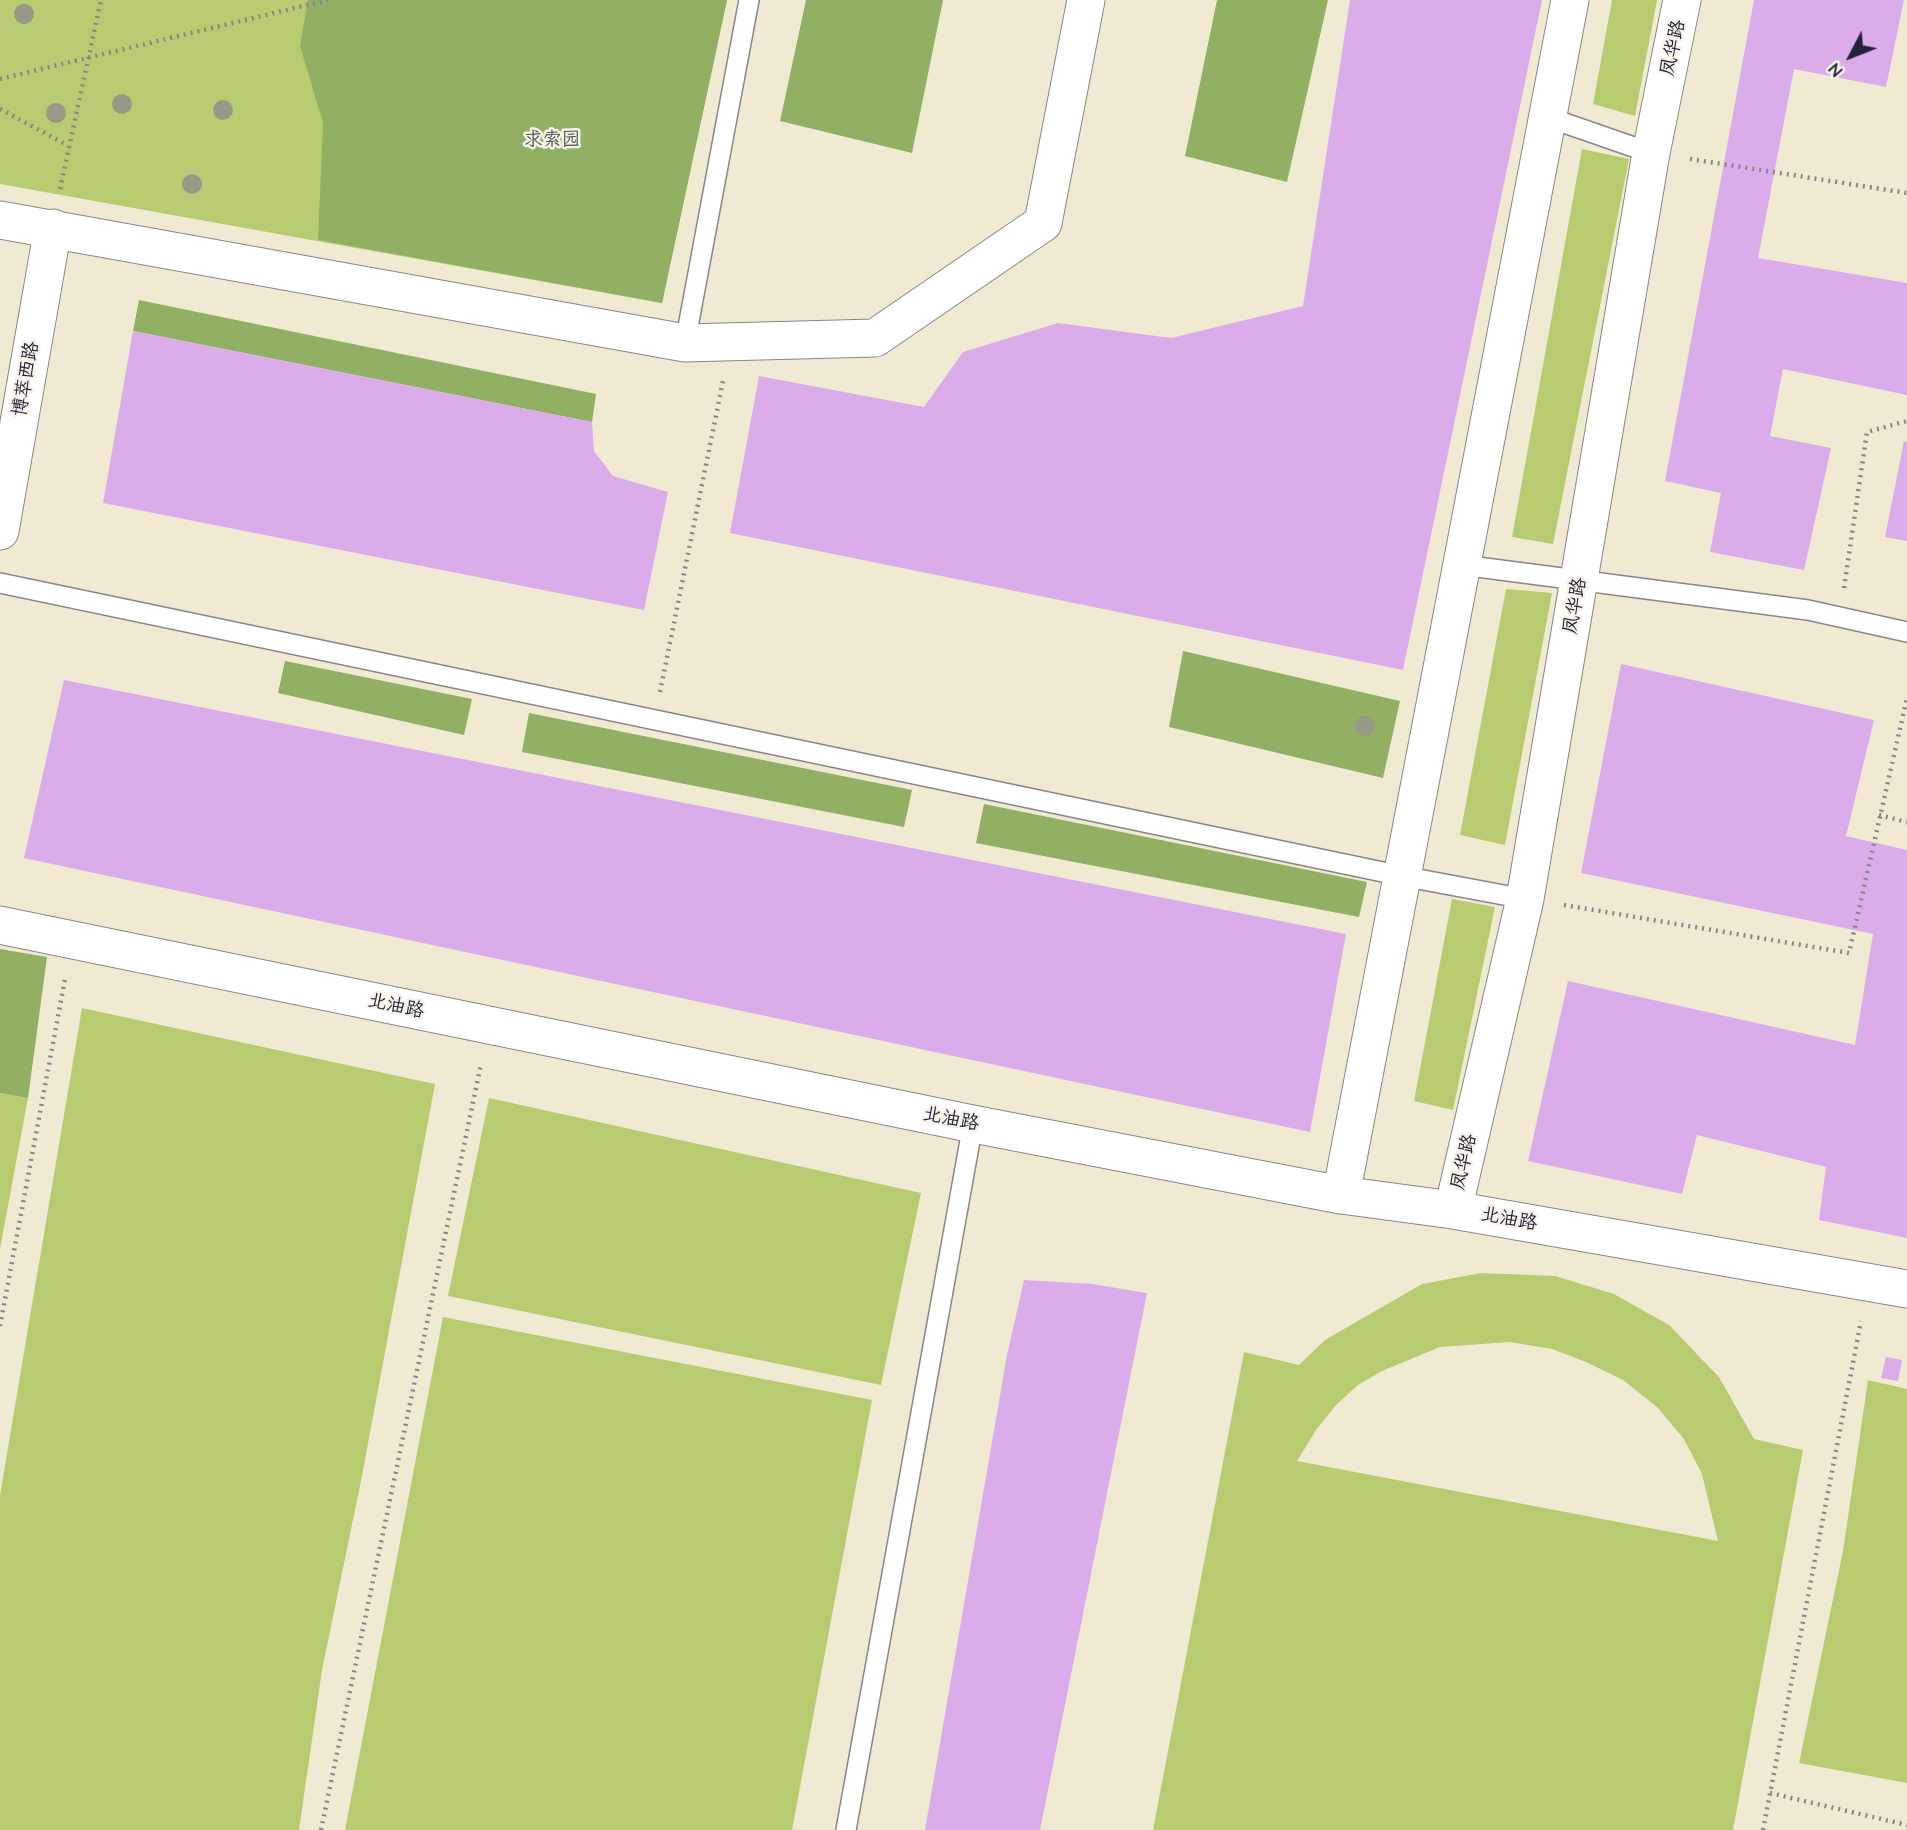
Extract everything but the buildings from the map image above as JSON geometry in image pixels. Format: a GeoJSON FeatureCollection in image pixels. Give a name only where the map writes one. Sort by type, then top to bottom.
{"type":"FeatureCollection","features":[{"type":"Feature","properties":{"kind":"street"},"geometry":{"type":"LineString","coordinates":[[0,220],[685,343],[875,338],[1043,223],[1086,0]]}},
{"type":"Feature","properties":{"kind":"street"},"geometry":{"type":"LineString","coordinates":[[1341,1195],[1570,0]]}},
{"type":"Feature","properties":{"kind":"street","name":"凤华路"},"geometry":{"type":"LineString","coordinates":[[1453,1210],[1525,899],[1651,153],[1682,0]]}},
{"type":"Feature","properties":{"kind":"street","name":"博萃西路"},"geometry":{"type":"LineString","coordinates":[[0,530],[53,228]]}},
{"type":"Feature","properties":{"kind":"street","name":"北油路"},"geometry":{"type":"LineString","coordinates":[[0,925],[973,1124],[1341,1195],[1453,1210],[1907,1289]]}},
{"type":"Feature","properties":{"kind":"lane"},"geometry":{"type":"LineString","coordinates":[[685,343],[749,0]]}},
{"type":"Feature","properties":{"kind":"lane"},"geometry":{"type":"LineString","coordinates":[[1547,117],[1651,153]]}},
{"type":"Feature","properties":{"kind":"lane"},"geometry":{"type":"LineString","coordinates":[[1462,565],[1579,578],[1840,617],[1907,632]]}},
{"type":"Feature","properties":{"kind":"lane"},"geometry":{"type":"LineString","coordinates":[[0,583],[1402,876],[1525,899]]}},
{"type":"Feature","properties":{"kind":"lane"},"geometry":{"type":"LineString","coordinates":[[846,1830],[973,1124]]}},
{"type":"Feature","properties":{"kind":"path"},"geometry":{"type":"LineString","coordinates":[[53,228],[67,145],[102,0]]}},
{"type":"Feature","properties":{"kind":"path"},"geometry":{"type":"LineString","coordinates":[[0,79],[328,0]]}},
{"type":"Feature","properties":{"kind":"path"},"geometry":{"type":"LineString","coordinates":[[0,109],[67,145]]}},
{"type":"Feature","properties":{"kind":"path"},"geometry":{"type":"LineString","coordinates":[[1651,153],[1907,193]]}},
{"type":"Feature","properties":{"kind":"path"},"geometry":{"type":"LineString","coordinates":[[655,720],[732,340]]}},
{"type":"Feature","properties":{"kind":"path"},"geometry":{"type":"LineString","coordinates":[[1840,617],[1867,432],[1907,421]]}},
{"type":"Feature","properties":{"kind":"path"},"geometry":{"type":"LineString","coordinates":[[1525,899],[1849,953],[1907,698]]}},
{"type":"Feature","properties":{"kind":"path"},"geometry":{"type":"LineString","coordinates":[[1879,815],[1907,822]]}},
{"type":"Feature","properties":{"kind":"path"},"geometry":{"type":"LineString","coordinates":[[0,1326],[72,940]]}},
{"type":"Feature","properties":{"kind":"path"},"geometry":{"type":"LineString","coordinates":[[321,1830],[489,1025]]}},
{"type":"Feature","properties":{"kind":"path"},"geometry":{"type":"LineString","coordinates":[[1763,1830],[1869,1282]]}},
{"type":"Feature","properties":{"kind":"path"},"geometry":{"type":"LineString","coordinates":[[1770,1793],[1907,1825]]}},
{"type":"Feature","properties":{"kind":"green space","name":"求索园"},"geometry":{"type":"Polygon","coordinates":[[[0,0],[727,0],[662,303],[0,184],[0,0]]]}},
{"type":"Feature","properties":{"kind":"green space","name":"求索园"},"geometry":{"type":"Polygon","coordinates":[[[308,0],[727,0],[662,303],[318,240],[323,123],[300,46],[308,0]]]}},
{"type":"Feature","properties":{"kind":"green space"},"geometry":{"type":"Polygon","coordinates":[[[806,0],[943,0],[912,153],[780,121],[806,0]]]}},
{"type":"Feature","properties":{"kind":"green space"},"geometry":{"type":"Polygon","coordinates":[[[1217,0],[1328,0],[1287,182],[1185,156],[1217,0]]]}},
{"type":"Feature","properties":{"kind":"green space"},"geometry":{"type":"Polygon","coordinates":[[[1612,0],[1657,0],[1635,116],[1593,104],[1612,0]]]}},
{"type":"Feature","properties":{"kind":"green space"},"geometry":{"type":"Polygon","coordinates":[[[1582,149],[1629,159],[1553,544],[1512,537],[1582,149]]]}},
{"type":"Feature","properties":{"kind":"green space"},"geometry":{"type":"Polygon","coordinates":[[[139,300],[596,394],[592,422],[133,331],[139,300]]]}},
{"type":"Feature","properties":{"kind":"green space"},"geometry":{"type":"Polygon","coordinates":[[[1506,589],[1552,593],[1505,845],[1460,835],[1506,589]]]}},
{"type":"Feature","properties":{"kind":"green space"},"geometry":{"type":"Polygon","coordinates":[[[1183,651],[1400,701],[1383,778],[1169,727],[1183,651]]]}},
{"type":"Feature","properties":{"kind":"green space"},"geometry":{"type":"Polygon","coordinates":[[[285,661],[472,699],[464,735],[278,693],[285,661]]]}},
{"type":"Feature","properties":{"kind":"green space"},"geometry":{"type":"Polygon","coordinates":[[[529,713],[912,790],[904,827],[522,752],[529,713]]]}},
{"type":"Feature","properties":{"kind":"green space"},"geometry":{"type":"Polygon","coordinates":[[[984,804],[1367,882],[1359,917],[976,843],[984,804]]]}},
{"type":"Feature","properties":{"kind":"green space"},"geometry":{"type":"Polygon","coordinates":[[[1452,899],[1495,907],[1453,1110],[1414,1101],[1452,899]]]}},
{"type":"Feature","properties":{"kind":"green space"},"geometry":{"type":"Polygon","coordinates":[[[0,949],[47,957],[28,1098],[0,1093],[0,949]]]}},
{"type":"Feature","properties":{"kind":"green space"},"geometry":{"type":"Polygon","coordinates":[[[82,1008],[435,1084],[361,1481],[322,1670],[299,1830],[0,1830],[0,1495],[82,1008]]]}},
{"type":"Feature","properties":{"kind":"green space"},"geometry":{"type":"Polygon","coordinates":[[[0,1093],[28,1098],[0,1249],[0,1093]]]}},
{"type":"Feature","properties":{"kind":"green space"},"geometry":{"type":"Polygon","coordinates":[[[489,1098],[921,1193],[881,1385],[448,1296],[489,1098]]]}},
{"type":"Feature","properties":{"kind":"green space"},"geometry":{"type":"Polygon","coordinates":[[[1481,1273],[1555,1276],[1614,1294],[1669,1325],[1719,1377],[1754,1439],[1803,1450],[1733,1830],[1153,1830],[1244,1352],[1299,1365],[1325,1340],[1422,1284],[1481,1273]],[[1510,1342],[1440,1347],[1382,1371],[1358,1385],[1336,1405],[1316,1430],[1297,1461],[1718,1541],[1702,1474],[1684,1439],[1657,1407],[1623,1380],[1552,1349],[1510,1342]]]}},
{"type":"Feature","properties":{"kind":"green space"},"geometry":{"type":"Polygon","coordinates":[[[443,1317],[872,1400],[792,1830],[345,1830],[443,1317]]]}},
{"type":"Feature","properties":{"kind":"green space"},"geometry":{"type":"Polygon","coordinates":[[[1868,1380],[1907,1389],[1907,1783],[1799,1763],[1843,1551],[1868,1380]]]}}]}
